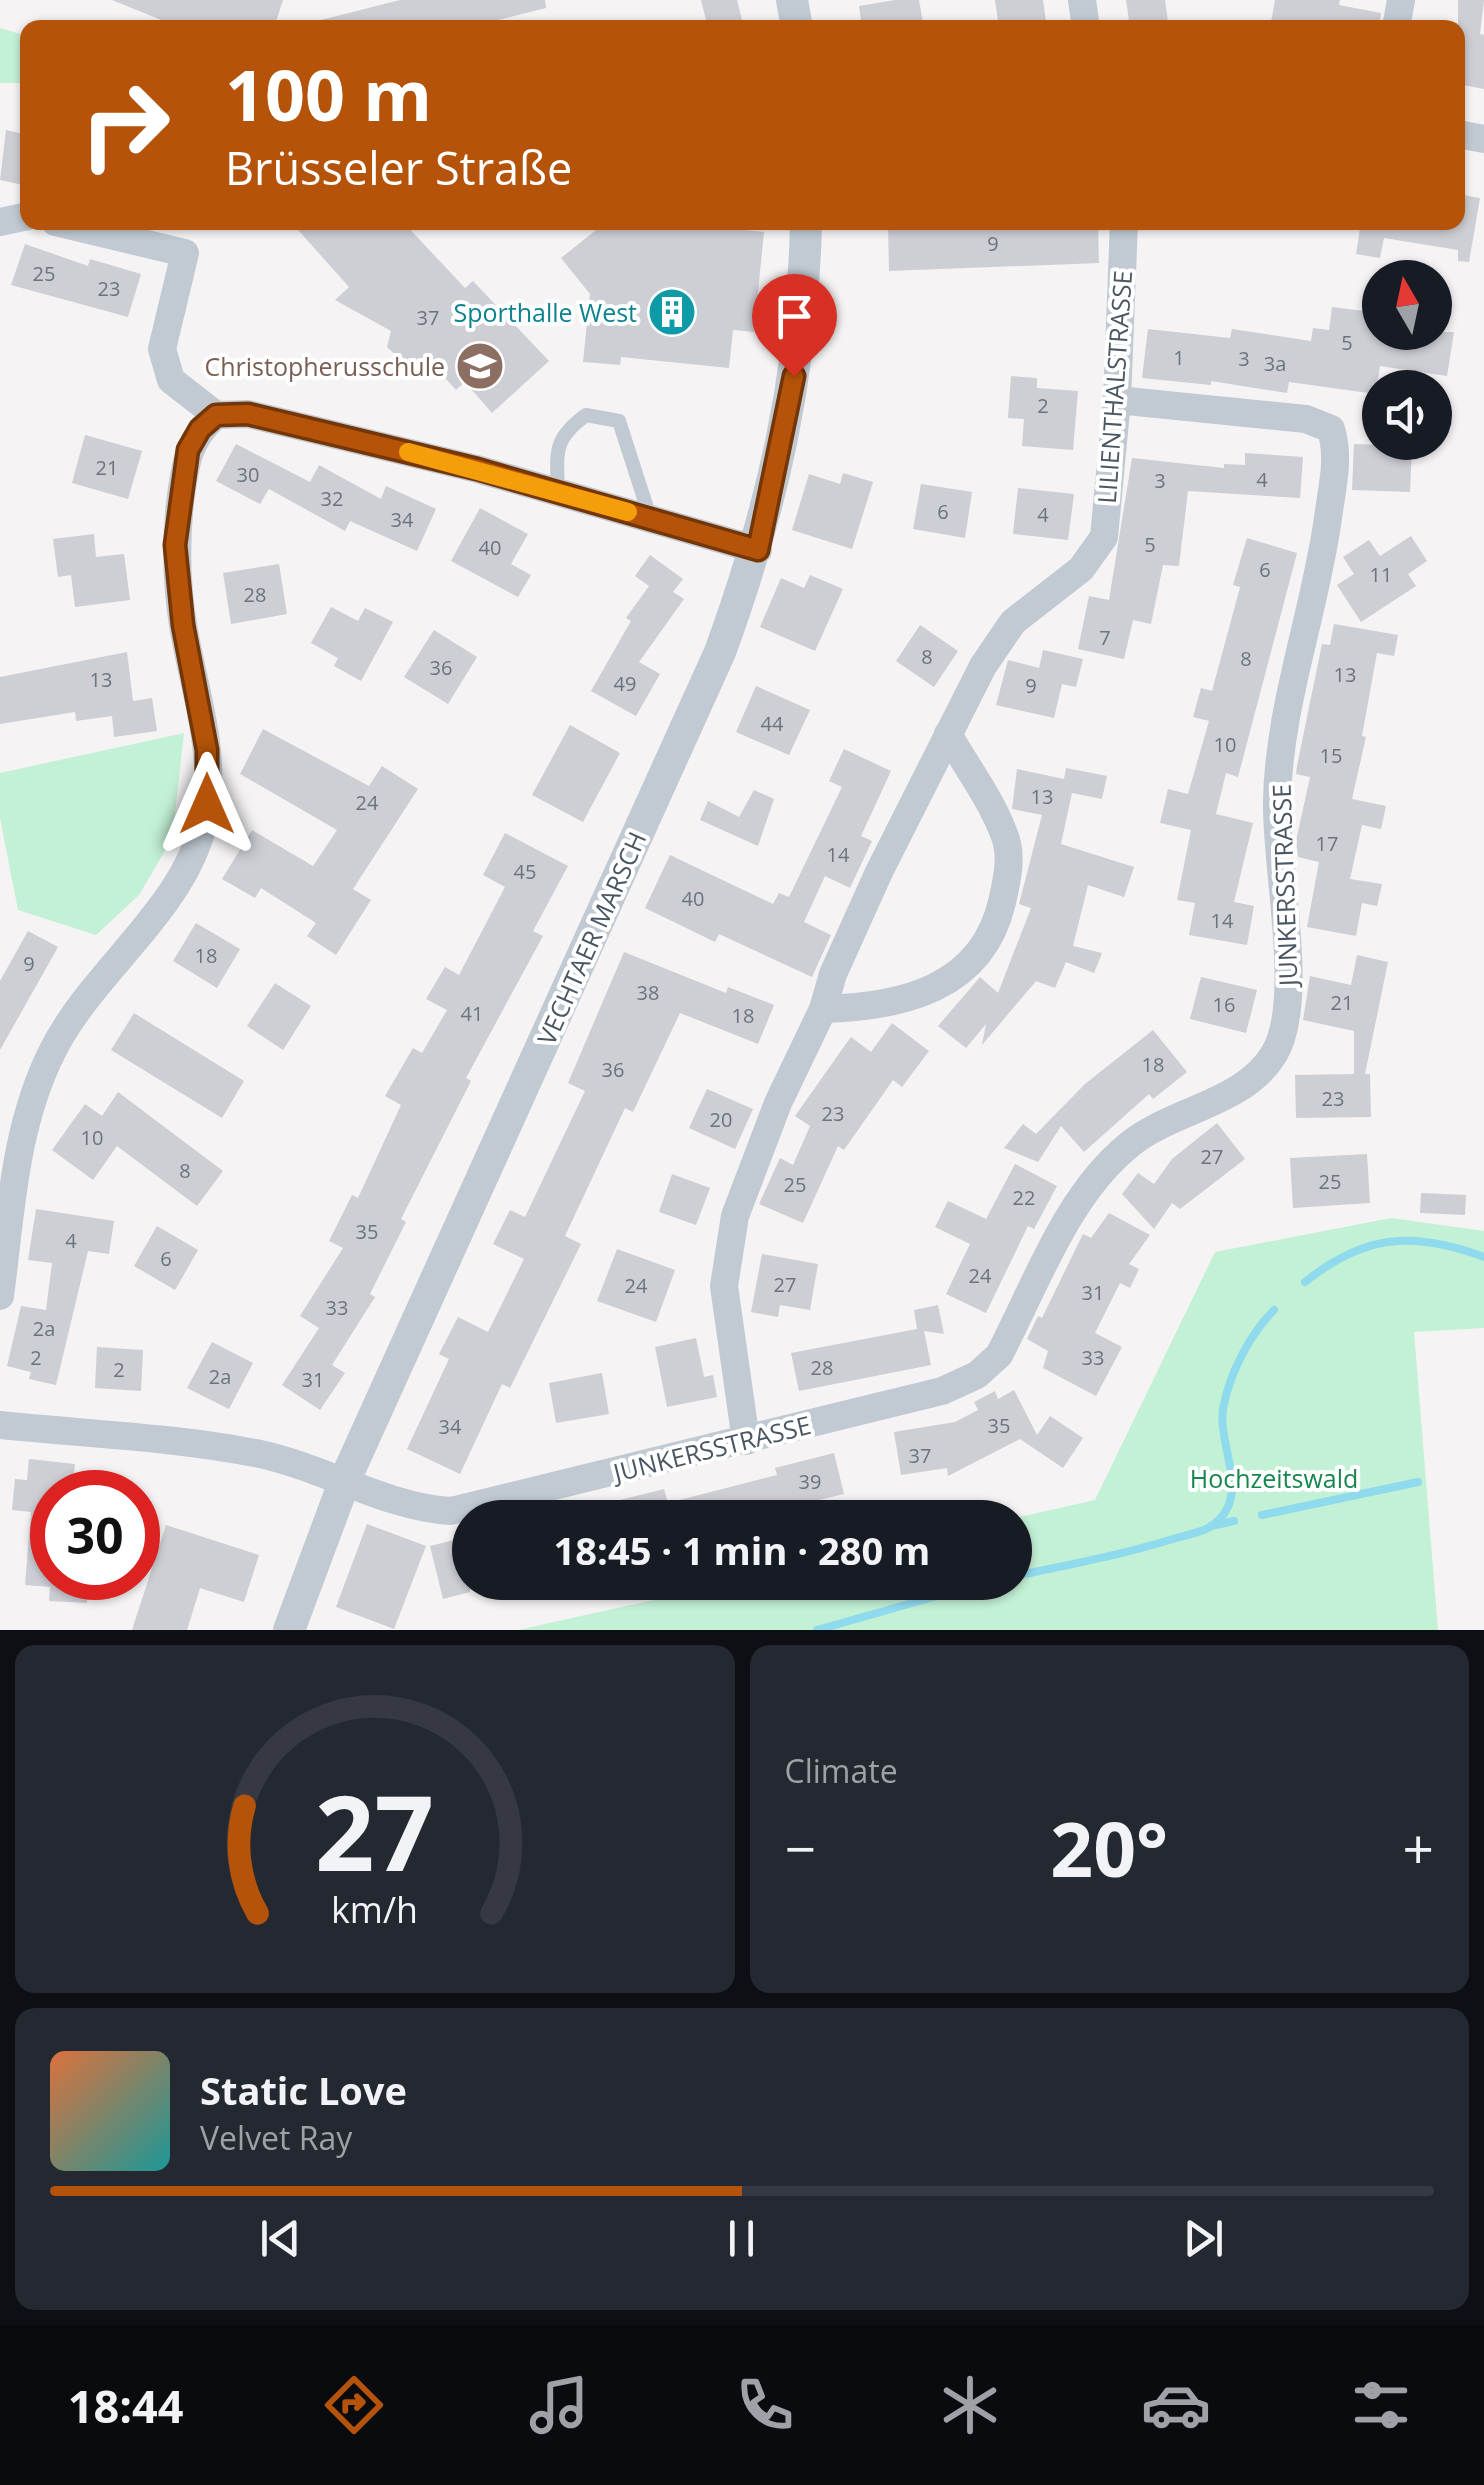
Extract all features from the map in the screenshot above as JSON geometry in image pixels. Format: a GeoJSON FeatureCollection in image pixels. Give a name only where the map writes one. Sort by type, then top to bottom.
{"type":"FeatureCollection","features":[{"type":"Feature","properties":{"kind":"street"},"geometry":{"type":"LineString","coordinates":[[88,230],[184,253],[162,350],[172,380],[216,415]]}},
{"type":"Feature","properties":{"kind":"street","name":"VECHTAER MARSCH"},"geometry":{"type":"LineString","coordinates":[[289,1630],[346,1480],[720,652],[758,550],[780,458],[800,340],[806,230]]}},
{"type":"Feature","properties":{"kind":"street","name":"LILIENTHALSTRASSE"},"geometry":{"type":"LineString","coordinates":[[746,1441],[724,1286],[735,1216],[778,1103],[823,1010],[833,974],[879,872],[983,666],[1012,622],[1081,569],[1104,537],[1117,400],[1124,230]]}},
{"type":"Feature","properties":{"kind":"street","name":"JUNKERSSTRASSE"},"geometry":{"type":"LineString","coordinates":[[0,1424],[261,1454],[346,1480],[417,1509],[451,1512],[942,1392],[978,1375],[999,1356],[1087,1187],[1129,1145],[1169,1119],[1249,1084],[1275,1053],[1289,1012],[1277,800],[1285,728],[1319,582],[1338,451],[1331,428],[1306,419],[1117,400]]}},
{"type":"Feature","properties":{"kind":"street"},"geometry":{"type":"LineString","coordinates":[[0,1296],[11,1122],[75,1013],[104,971],[160,913],[198,845],[207,804],[207,750],[183,625],[175,545],[188,450],[200,429],[216,415],[248,414],[650,517],[758,550]]}},
{"type":"Feature","properties":{"kind":"street"},"geometry":{"type":"LineString","coordinates":[[823,1010],[877,1008],[927,994],[966,968],[989,940],[1008,872],[1006,836],[948,734]]}},
{"type":"Feature","properties":{"kind":"lane"},"geometry":{"type":"LineString","coordinates":[[558,493],[557,448],[568,428],[586,415],[619,422],[650,517]]}},
{"type":"Feature","properties":{"kind":"green space"},"geometry":{"type":"Polygon","coordinates":[[[0,28],[20,34],[20,83],[0,83],[0,28]]]}},
{"type":"Feature","properties":{"kind":"green space"},"geometry":{"type":"Polygon","coordinates":[[[184,733],[172,839],[139,895],[96,935],[18,910],[0,818],[0,773],[184,733]]]}},
{"type":"Feature","properties":{"kind":"green space","name":"Hochzeitswald"},"geometry":{"type":"Polygon","coordinates":[[[1391,1218],[1484,1231],[1484,1328],[1414,1332],[1438,1630],[518,1630],[653,1600],[1032,1600],[1032,1514],[1095,1500],[1215,1252],[1391,1218]]]}},
{"type":"Feature","properties":{"kind":"building"},"geometry":{"type":"Polygon","coordinates":[[[112,0],[283,0],[277,20],[161,20],[112,0]]]}},
{"type":"Feature","properties":{"kind":"building"},"geometry":{"type":"Polygon","coordinates":[[[400,0],[545,0],[546,8],[498,20],[321,20],[400,0]]]}},
{"type":"Feature","properties":{"kind":"building"},"geometry":{"type":"Polygon","coordinates":[[[701,0],[737,0],[742,20],[706,20],[701,0]]]}},
{"type":"Feature","properties":{"kind":"building"},"geometry":{"type":"Polygon","coordinates":[[[919,0],[923,20],[861,20],[859,6],[919,0]]]}},
{"type":"Feature","properties":{"kind":"building"},"geometry":{"type":"Polygon","coordinates":[[[995,0],[1043,0],[1046,20],[998,20],[995,0]]]}},
{"type":"Feature","properties":{"kind":"building"},"geometry":{"type":"Polygon","coordinates":[[[1126,0],[1165,0],[1168,20],[1129,20],[1126,0]]]}},
{"type":"Feature","properties":{"kind":"building"},"geometry":{"type":"Polygon","coordinates":[[[1275,0],[1340,0],[1339,5],[1381,13],[1380,20],[1271,20],[1275,0]]]}},
{"type":"Feature","properties":{"kind":"building"},"geometry":{"type":"Polygon","coordinates":[[[1458,0],[1484,0],[1480,34],[1484,35],[1484,89],[1465,85],[1465,20],[1458,20],[1458,0]]]}},
{"type":"Feature","properties":{"kind":"building"},"geometry":{"type":"Polygon","coordinates":[[[6,130],[20,133],[20,184],[0,180],[6,130]]]}},
{"type":"Feature","properties":{"kind":"building"},"geometry":{"type":"Polygon","coordinates":[[[1465,195],[1480,198],[1469,262],[1458,261],[1458,250],[1384,238],[1380,258],[1356,254],[1360,230],[1465,230],[1465,195]]]}},
{"type":"Feature","properties":{"kind":"building"},"geometry":{"type":"Polygon","coordinates":[[[298,230],[411,230],[465,288],[473,281],[549,361],[492,413],[465,382],[456,390],[429,360],[406,365],[387,347],[391,331],[335,300],[349,287],[298,230]]]}},
{"type":"Feature","properties":{"kind":"building","name":"Sporthalle West"},"geometry":{"type":"Polygon","coordinates":[[[596,230],[764,232],[754,332],[733,330],[729,368],[621,357],[620,365],[583,362],[590,294],[561,258],[596,230]]]}},
{"type":"Feature","properties":{"kind":"building"},"geometry":{"type":"Polygon","coordinates":[[[888,230],[1098,230],[1099,263],[889,271],[888,230]]]}},
{"type":"Feature","properties":{"kind":"building"},"geometry":{"type":"Polygon","coordinates":[[[25,244],[88,266],[90,259],[141,274],[128,317],[11,285],[25,244]]]}},
{"type":"Feature","properties":{"kind":"building"},"geometry":{"type":"Polygon","coordinates":[[[1332,307],[1362,311],[1362,350],[1451,350],[1448,370],[1380,366],[1379,370],[1362,370],[1362,392],[1289,382],[1287,393],[1211,381],[1211,385],[1142,378],[1148,329],[1230,338],[1232,329],[1311,341],[1313,328],[1329,330],[1332,307]]]}},
{"type":"Feature","properties":{"kind":"building"},"geometry":{"type":"Polygon","coordinates":[[[1011,376],[1037,378],[1037,388],[1078,391],[1073,450],[1022,446],[1024,419],[1008,418],[1011,376]]]}},
{"type":"Feature","properties":{"kind":"building"},"geometry":{"type":"Polygon","coordinates":[[[85,435],[142,451],[128,499],[72,483],[85,435]]]}},
{"type":"Feature","properties":{"kind":"building"},"geometry":{"type":"Polygon","coordinates":[[[236,444],[310,482],[319,465],[381,499],[386,486],[436,509],[417,551],[350,521],[345,531],[269,489],[260,504],[216,481],[236,444]]]}},
{"type":"Feature","properties":{"kind":"building"},"geometry":{"type":"Polygon","coordinates":[[[1354,444],[1362,444],[1362,460],[1411,460],[1410,492],[1352,490],[1354,444]]]}},
{"type":"Feature","properties":{"kind":"building"},"geometry":{"type":"Polygon","coordinates":[[[1245,453],[1303,457],[1300,498],[1188,491],[1179,566],[1163,565],[1151,624],[1133,620],[1124,659],[1078,649],[1089,596],[1109,600],[1132,458],[1224,468],[1224,464],[1245,465],[1245,453]]]}},
{"type":"Feature","properties":{"kind":"building"},"geometry":{"type":"Polygon","coordinates":[[[843,473],[873,482],[852,549],[792,530],[809,474],[840,484],[843,473]]]}},
{"type":"Feature","properties":{"kind":"building"},"geometry":{"type":"Polygon","coordinates":[[[921,484],[972,492],[965,538],[913,529],[921,484]]]}},
{"type":"Feature","properties":{"kind":"building"},"geometry":{"type":"Polygon","coordinates":[[[1018,488],[1074,494],[1068,540],[1013,534],[1018,488]]]}},
{"type":"Feature","properties":{"kind":"building"},"geometry":{"type":"Polygon","coordinates":[[[480,508],[528,534],[511,564],[531,575],[518,597],[451,561],[480,508]]]}},
{"type":"Feature","properties":{"kind":"building"},"geometry":{"type":"Polygon","coordinates":[[[94,534],[96,557],[124,554],[130,600],[75,607],[71,575],[58,577],[53,539],[94,534]]]}},
{"type":"Feature","properties":{"kind":"building"},"geometry":{"type":"Polygon","coordinates":[[[1411,536],[1427,561],[1408,574],[1416,586],[1361,622],[1337,585],[1354,574],[1343,557],[1369,540],[1380,556],[1411,536]]]}},
{"type":"Feature","properties":{"kind":"building"},"geometry":{"type":"Polygon","coordinates":[[[1247,538],[1297,553],[1238,777],[1226,773],[1216,814],[1253,823],[1234,902],[1254,906],[1247,945],[1189,935],[1195,903],[1177,900],[1191,830],[1160,823],[1168,789],[1188,794],[1209,721],[1193,717],[1201,688],[1212,691],[1240,587],[1233,585],[1247,538]]]}},
{"type":"Feature","properties":{"kind":"building"},"geometry":{"type":"Polygon","coordinates":[[[650,555],[683,579],[673,592],[684,599],[639,662],[660,674],[636,716],[591,691],[631,621],[626,618],[649,586],[635,576],[650,555]]]}},
{"type":"Feature","properties":{"kind":"building"},"geometry":{"type":"Polygon","coordinates":[[[279,564],[287,614],[231,624],[223,573],[279,564]]]}},
{"type":"Feature","properties":{"kind":"building"},"geometry":{"type":"Polygon","coordinates":[[[810,575],[843,589],[815,651],[760,627],[781,578],[804,588],[810,575]]]}},
{"type":"Feature","properties":{"kind":"building"},"geometry":{"type":"Polygon","coordinates":[[[331,607],[358,621],[365,608],[393,622],[361,681],[334,666],[338,658],[311,643],[331,607]]]}},
{"type":"Feature","properties":{"kind":"building"},"geometry":{"type":"Polygon","coordinates":[[[1334,624],[1398,635],[1394,656],[1377,653],[1362,736],[1366,737],[1352,799],[1386,806],[1381,829],[1362,825],[1350,879],[1382,884],[1377,906],[1362,903],[1356,936],[1307,927],[1319,862],[1298,857],[1296,841],[1310,777],[1296,774],[1297,766],[1322,644],[1330,645],[1334,624]]]}},
{"type":"Feature","properties":{"kind":"building"},"geometry":{"type":"Polygon","coordinates":[[[920,625],[958,651],[934,687],[896,661],[920,625]]]}},
{"type":"Feature","properties":{"kind":"building"},"geometry":{"type":"Polygon","coordinates":[[[434,630],[477,657],[448,704],[404,677],[434,630]]]}},
{"type":"Feature","properties":{"kind":"building"},"geometry":{"type":"Polygon","coordinates":[[[1043,650],[1083,659],[1076,687],[1062,684],[1054,718],[996,705],[1008,660],[1039,668],[1043,650]]]}},
{"type":"Feature","properties":{"kind":"building"},"geometry":{"type":"Polygon","coordinates":[[[127,652],[133,701],[152,698],[157,731],[114,737],[112,716],[76,721],[75,712],[0,724],[0,677],[127,652]]]}},
{"type":"Feature","properties":{"kind":"building"},"geometry":{"type":"Polygon","coordinates":[[[756,686],[810,710],[789,755],[736,732],[756,686]]]}},
{"type":"Feature","properties":{"kind":"building"},"geometry":{"type":"Polygon","coordinates":[[[570,725],[620,753],[583,822],[532,795],[570,725]]]}},
{"type":"Feature","properties":{"kind":"building"},"geometry":{"type":"Polygon","coordinates":[[[263,729],[369,786],[382,766],[418,789],[353,889],[371,900],[336,955],[307,936],[316,923],[261,888],[255,898],[222,879],[252,830],[313,866],[337,830],[240,774],[263,729]]]}},
{"type":"Feature","properties":{"kind":"building"},"geometry":{"type":"Polygon","coordinates":[[[844,749],[891,771],[861,836],[872,841],[850,888],[825,876],[804,922],[831,935],[812,977],[719,934],[715,942],[645,908],[670,855],[773,904],[779,893],[789,897],[842,787],[829,781],[844,749]]]}},
{"type":"Feature","properties":{"kind":"building"},"geometry":{"type":"Polygon","coordinates":[[[1066,768],[1107,776],[1102,799],[1072,793],[1061,844],[1134,867],[1124,897],[1088,885],[1073,946],[1102,953],[1094,973],[1066,962],[1055,988],[1036,981],[982,1045],[986,1024],[966,1048],[938,1026],[980,977],[998,993],[1031,908],[1019,904],[1042,815],[1012,809],[1017,769],[1064,779],[1066,768]]]}},
{"type":"Feature","properties":{"kind":"building"},"geometry":{"type":"Polygon","coordinates":[[[754,790],[774,799],[758,846],[700,820],[708,801],[739,817],[754,790]]]}},
{"type":"Feature","properties":{"kind":"building"},"geometry":{"type":"Polygon","coordinates":[[[505,833],[568,866],[533,931],[543,936],[466,1078],[471,1081],[401,1219],[406,1222],[370,1294],[375,1297],[332,1365],[345,1373],[320,1410],[282,1385],[319,1328],[300,1316],[343,1248],[329,1241],[352,1195],[358,1198],[401,1105],[385,1096],[413,1048],[422,1053],[447,1010],[426,999],[445,967],[459,975],[505,887],[483,875],[505,833]]]}},
{"type":"Feature","properties":{"kind":"building"},"geometry":{"type":"Polygon","coordinates":[[[196,923],[240,949],[217,988],[173,961],[196,923]]]}},
{"type":"Feature","properties":{"kind":"building"},"geometry":{"type":"Polygon","coordinates":[[[28,931],[58,947],[0,1050],[0,981],[28,931]]]}},
{"type":"Feature","properties":{"kind":"building"},"geometry":{"type":"Polygon","coordinates":[[[624,952],[726,993],[728,987],[774,1005],[758,1044],[680,1013],[633,1112],[625,1108],[565,1236],[581,1244],[510,1388],[502,1384],[460,1474],[407,1449],[449,1359],[439,1354],[458,1317],[488,1332],[524,1259],[493,1244],[510,1210],[525,1217],[585,1091],[568,1083],[624,952]]]}},
{"type":"Feature","properties":{"kind":"building"},"geometry":{"type":"Polygon","coordinates":[[[1357,955],[1388,962],[1365,1074],[1370,1074],[1371,1117],[1296,1118],[1295,1075],[1354,1074],[1354,1031],[1303,1020],[1310,976],[1351,985],[1357,955]]]}},
{"type":"Feature","properties":{"kind":"building"},"geometry":{"type":"Polygon","coordinates":[[[1201,977],[1257,990],[1246,1033],[1190,1019],[1201,977]]]}},
{"type":"Feature","properties":{"kind":"building"},"geometry":{"type":"Polygon","coordinates":[[[275,983],[311,1006],[283,1050],[247,1026],[275,983]]]}},
{"type":"Feature","properties":{"kind":"building"},"geometry":{"type":"Polygon","coordinates":[[[134,1013],[244,1081],[222,1118],[111,1050],[134,1013]]]}},
{"type":"Feature","properties":{"kind":"building"},"geometry":{"type":"Polygon","coordinates":[[[892,1023],[929,1051],[902,1087],[893,1080],[844,1150],[838,1146],[803,1223],[759,1204],[780,1158],[793,1165],[810,1126],[795,1116],[851,1037],[871,1052],[892,1023]]]}},
{"type":"Feature","properties":{"kind":"building"},"geometry":{"type":"Polygon","coordinates":[[[1153,1030],[1187,1072],[1153,1099],[1149,1094],[1084,1152],[1061,1126],[1038,1162],[1004,1148],[1023,1124],[1036,1134],[1085,1084],[1153,1030]]]}},
{"type":"Feature","properties":{"kind":"building"},"geometry":{"type":"Polygon","coordinates":[[[707,1089],[753,1109],[735,1149],[689,1128],[707,1089]]]}},
{"type":"Feature","properties":{"kind":"building"},"geometry":{"type":"Polygon","coordinates":[[[118,1092],[223,1171],[197,1206],[117,1146],[93,1180],[52,1150],[85,1104],[102,1116],[118,1092]]]}},
{"type":"Feature","properties":{"kind":"building"},"geometry":{"type":"Polygon","coordinates":[[[1217,1123],[1245,1159],[1180,1209],[1172,1203],[1154,1229],[1122,1194],[1138,1173],[1154,1184],[1172,1159],[1217,1123]]]}},
{"type":"Feature","properties":{"kind":"building"},"geometry":{"type":"Polygon","coordinates":[[[1367,1154],[1370,1203],[1293,1208],[1290,1158],[1367,1154]]]}},
{"type":"Feature","properties":{"kind":"building"},"geometry":{"type":"Polygon","coordinates":[[[1015,1164],[1057,1186],[1034,1229],[1028,1226],[986,1313],[946,1294],[970,1244],[935,1227],[948,1201],[986,1219],[1015,1164]]]}},
{"type":"Feature","properties":{"kind":"building"},"geometry":{"type":"Polygon","coordinates":[[[672,1174],[710,1188],[696,1225],[659,1212],[672,1174]]]}},
{"type":"Feature","properties":{"kind":"building"},"geometry":{"type":"Polygon","coordinates":[[[1421,1193],[1466,1195],[1465,1215],[1420,1213],[1421,1193]]]}},
{"type":"Feature","properties":{"kind":"building"},"geometry":{"type":"Polygon","coordinates":[[[36,1209],[114,1221],[109,1254],[88,1251],[56,1385],[29,1379],[31,1372],[7,1366],[21,1306],[46,1310],[52,1263],[28,1260],[36,1209]]]}},
{"type":"Feature","properties":{"kind":"building"},"geometry":{"type":"Polygon","coordinates":[[[1109,1213],[1150,1235],[1129,1264],[1139,1269],[1130,1288],[1120,1283],[1095,1333],[1122,1347],[1096,1396],[1043,1368],[1048,1351],[1027,1339],[1038,1316],[1042,1318],[1083,1234],[1091,1238],[1109,1213]]]}},
{"type":"Feature","properties":{"kind":"building"},"geometry":{"type":"Polygon","coordinates":[[[157,1226],[198,1250],[175,1290],[134,1266],[157,1226]]]}},
{"type":"Feature","properties":{"kind":"building"},"geometry":{"type":"Polygon","coordinates":[[[617,1249],[675,1270],[656,1322],[597,1301],[617,1249]]]}},
{"type":"Feature","properties":{"kind":"building"},"geometry":{"type":"Polygon","coordinates":[[[762,1254],[818,1264],[810,1310],[780,1305],[778,1317],[751,1312],[762,1254]]]}},
{"type":"Feature","properties":{"kind":"building"},"geometry":{"type":"Polygon","coordinates":[[[938,1305],[944,1334],[924,1331],[931,1365],[799,1391],[791,1353],[917,1329],[914,1310],[938,1305]]]}},
{"type":"Feature","properties":{"kind":"building"},"geometry":{"type":"Polygon","coordinates":[[[696,1338],[704,1377],[713,1375],[717,1397],[667,1407],[655,1347],[696,1338]]]}},
{"type":"Feature","properties":{"kind":"building"},"geometry":{"type":"Polygon","coordinates":[[[212,1342],[253,1363],[229,1409],[187,1388],[212,1342]]]}},
{"type":"Feature","properties":{"kind":"building"},"geometry":{"type":"Polygon","coordinates":[[[97,1347],[143,1350],[141,1391],[95,1388],[97,1347]]]}},
{"type":"Feature","properties":{"kind":"building"},"geometry":{"type":"Polygon","coordinates":[[[602,1373],[609,1414],[556,1423],[549,1383],[602,1373]]]}},
{"type":"Feature","properties":{"kind":"building"},"geometry":{"type":"Polygon","coordinates":[[[1014,1390],[1037,1435],[1050,1416],[1083,1438],[1063,1468],[1020,1439],[948,1476],[947,1468],[901,1475],[894,1432],[955,1422],[978,1410],[974,1402],[995,1391],[998,1399],[1014,1390]]]}},
{"type":"Feature","properties":{"kind":"building"},"geometry":{"type":"Polygon","coordinates":[[[834,1453],[844,1494],[819,1500],[680,1500],[777,1475],[775,1468],[834,1453]]]}},
{"type":"Feature","properties":{"kind":"building"},"geometry":{"type":"Polygon","coordinates":[[[29,1459],[75,1464],[74,1470],[30,1470],[30,1512],[12,1510],[15,1479],[27,1480],[29,1459]]]}},
{"type":"Feature","properties":{"kind":"building"},"geometry":{"type":"Polygon","coordinates":[[[664,1489],[667,1500],[620,1500],[664,1489]]]}},
{"type":"Feature","properties":{"kind":"building"},"geometry":{"type":"Polygon","coordinates":[[[30,1524],[30,1585],[25,1585],[30,1524]]]}},
{"type":"Feature","properties":{"kind":"building"},"geometry":{"type":"Polygon","coordinates":[[[367,1524],[426,1546],[394,1629],[336,1607],[367,1524]]]}},
{"type":"Feature","properties":{"kind":"building"},"geometry":{"type":"Polygon","coordinates":[[[166,1525],[259,1555],[244,1602],[200,1588],[187,1630],[132,1630],[142,1600],[160,1600],[160,1544],[166,1525]]]}},
{"type":"Feature","properties":{"kind":"building"},"geometry":{"type":"Polygon","coordinates":[[[452,1540],[452,1597],[443,1599],[430,1546],[452,1540]]]}},
{"type":"Feature","properties":{"kind":"building"},"geometry":{"type":"Polygon","coordinates":[[[49,1600],[87,1600],[87,1603],[49,1600]]]}},
{"type":"Feature","properties":{"kind":"waterway"},"geometry":{"type":"LineString","coordinates":[[1305,1282],[1348,1254],[1390,1242],[1435,1243],[1484,1257]]}},
{"type":"Feature","properties":{"kind":"waterway"},"geometry":{"type":"LineString","coordinates":[[1032,1572],[1197,1532],[1223,1515],[1232,1485],[1222,1420],[1224,1404],[1243,1354],[1274,1310]]}},
{"type":"Feature","properties":{"kind":"waterway"},"geometry":{"type":"LineString","coordinates":[[1262,1515],[1418,1482]]}},
{"type":"Feature","properties":{"kind":"waterway"},"geometry":{"type":"LineString","coordinates":[[1211,1526],[1234,1521]]}},
{"type":"Feature","properties":{"kind":"waterway"},"geometry":{"type":"LineString","coordinates":[[817,1630],[923,1600]]}},
{"type":"Feature","properties":{"kind":"slow traffic"},"geometry":{"type":"LineString","coordinates":[[408,452],[628,512]]}},
{"type":"Feature","properties":{"kind":"place","name":"Sporthalle West"},"geometry":{"type":"Point","coordinates":[672,312]}},
{"type":"Feature","properties":{"kind":"place","name":"Christopherusschule"},"geometry":{"type":"Point","coordinates":[480,366]}},
{"type":"Feature","properties":{"kind":"route"},"geometry":{"type":"LineString","coordinates":[[207,804],[207,750],[183,625],[175,545],[188,450],[200,429],[216,415],[248,414],[477,469],[758,550],[794,376]]}}]}
